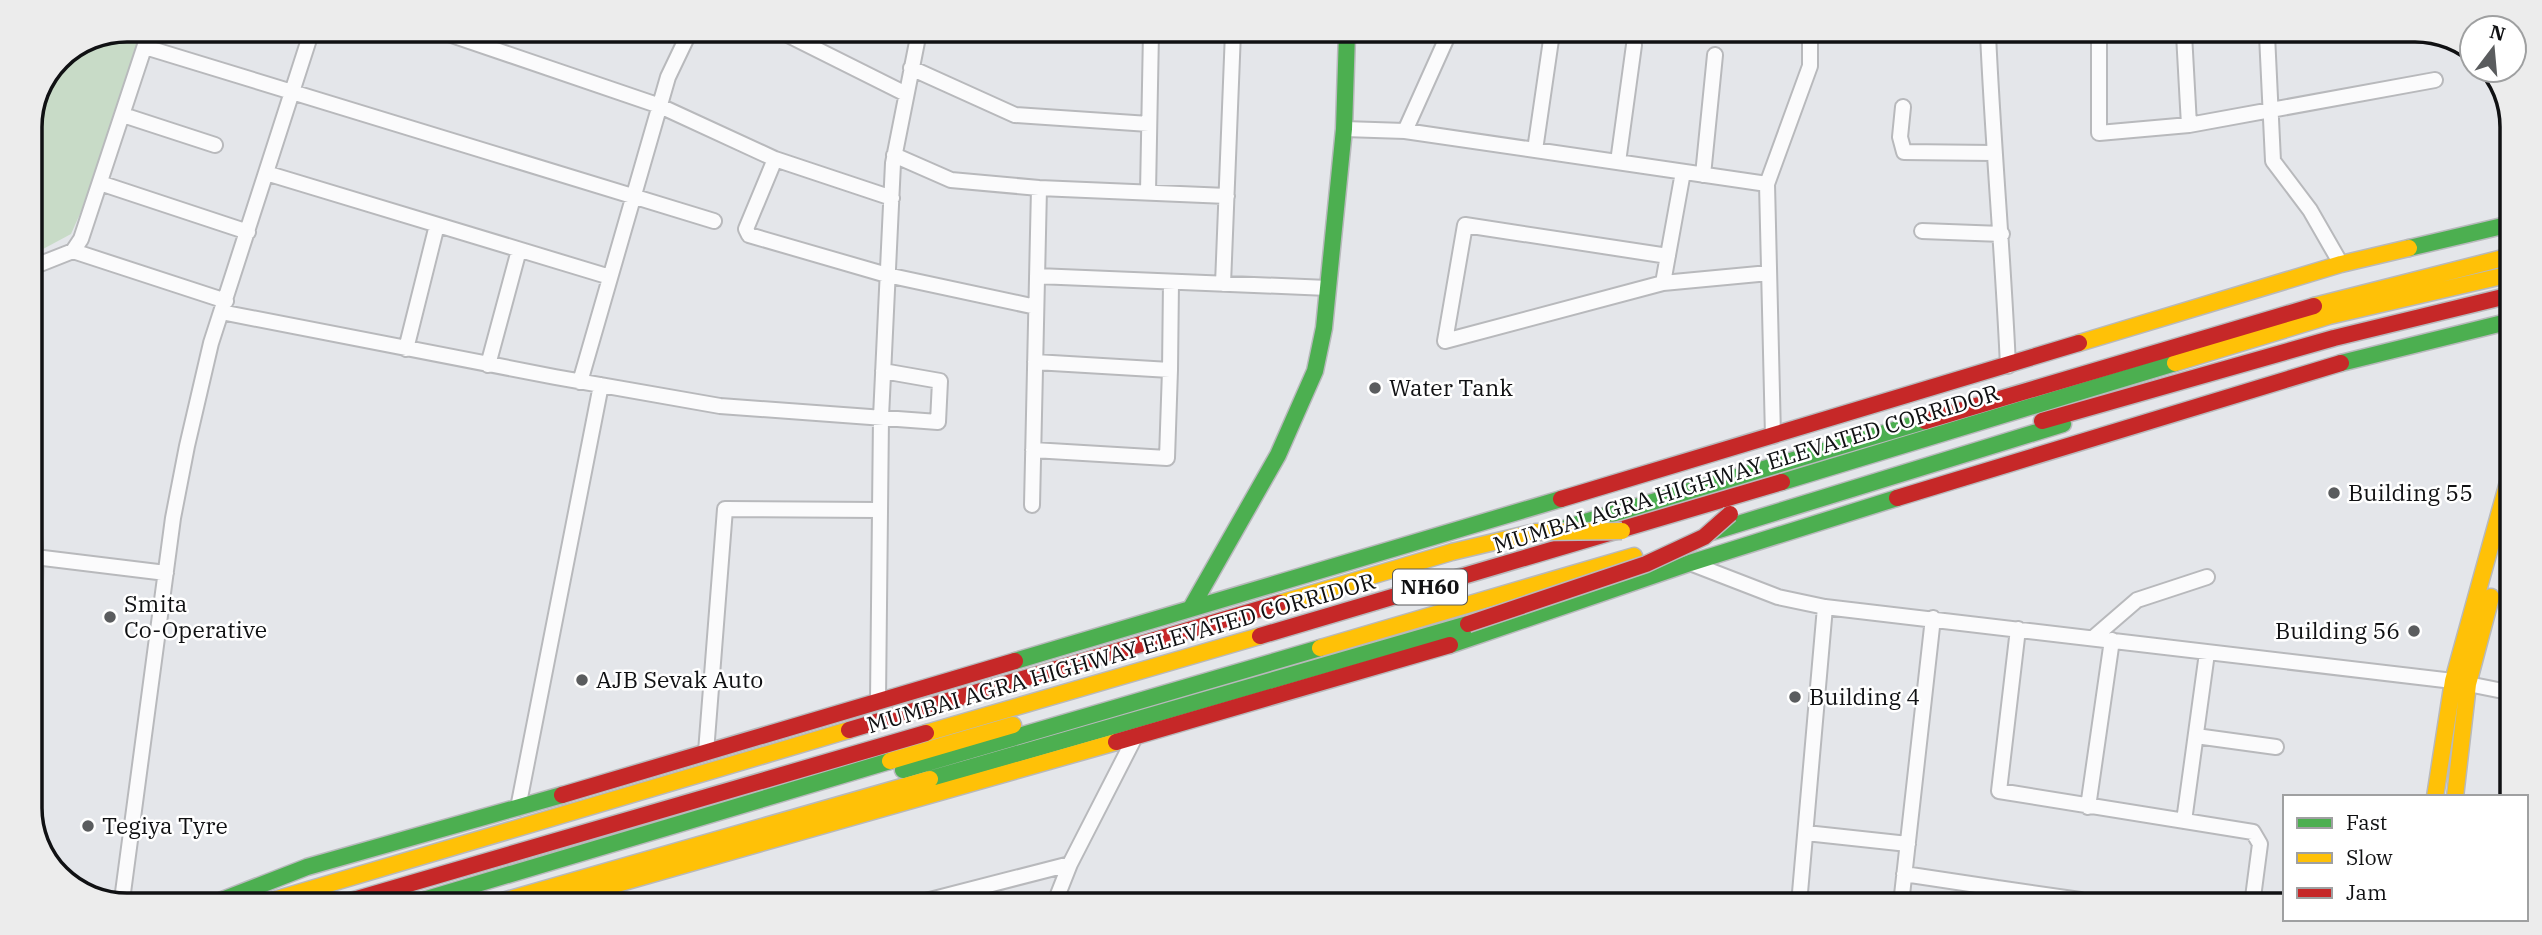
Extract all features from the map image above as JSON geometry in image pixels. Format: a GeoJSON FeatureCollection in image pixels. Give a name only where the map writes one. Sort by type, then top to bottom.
{"type":"FeatureCollection","features":[{"type":"Feature","properties":{"kind":"main road"},"geometry":{"type":"LineString","coordinates":[[1191,608],[1278,456],[1304,403],[1320,353],[1344,129],[1348,42]]}},
{"type":"Feature","properties":{"kind":"main road"},"geometry":{"type":"LineString","coordinates":[[240,893],[307,867],[518,808],[1773,436],[2341,264],[2500,227]]}},
{"type":"Feature","properties":{"kind":"main road"},"geometry":{"type":"LineString","coordinates":[[335,893],[2292,312],[2500,259]]}},
{"type":"Feature","properties":{"kind":"main road","name":"MUMBAI AGRA HIGHWAY ELEVATED CORRIDOR"},"geometry":{"type":"LineString","coordinates":[[377,893],[1622,531],[2329,316],[2500,277]]}},
{"type":"Feature","properties":{"kind":"main road","name":"MUMBAI AGRA HIGHWAY ELEVATED CORRIDOR"},"geometry":{"type":"LineString","coordinates":[[447,893],[2256,358],[2387,323],[2500,297]]}},
{"type":"Feature","properties":{"kind":"main road"},"geometry":{"type":"LineString","coordinates":[[479,893],[1474,605],[2256,368],[2500,307]]}},
{"type":"Feature","properties":{"kind":"main road"},"geometry":{"type":"LineString","coordinates":[[585,893],[1415,657],[1690,563],[2304,372],[2500,324]]}},
{"type":"Feature","properties":{"kind":"main road"},"geometry":{"type":"LineString","coordinates":[[531,893],[1468,624],[1646,564],[1704,537],[1730,514]]}},
{"type":"Feature","properties":{"kind":"main road"},"geometry":{"type":"LineString","coordinates":[[2435,795],[2500,517]]}},
{"type":"Feature","properties":{"kind":"main road"},"geometry":{"type":"LineString","coordinates":[[298,893],[1452,552],[1536,532],[1622,531]]}},
{"type":"Feature","properties":{"kind":"main road"},"geometry":{"type":"LineString","coordinates":[[2455,795],[2461,683],[2500,560]]}},
{"type":"Feature","properties":{"kind":"street"},"geometry":{"type":"LineString","coordinates":[[42,263],[73,251],[81,239],[146,42]]}},
{"type":"Feature","properties":{"kind":"street"},"geometry":{"type":"LineString","coordinates":[[123,893],[166,573],[185,457],[205,362],[308,42]]}},
{"type":"Feature","properties":{"kind":"street"},"geometry":{"type":"LineString","coordinates":[[472,42],[660,106],[775,159],[892,198]]}},
{"type":"Feature","properties":{"kind":"street"},"geometry":{"type":"LineString","coordinates":[[580,382],[668,78],[685,42]]}},
{"type":"Feature","properties":{"kind":"street"},"geometry":{"type":"LineString","coordinates":[[805,42],[906,94]]}},
{"type":"Feature","properties":{"kind":"street"},"geometry":{"type":"LineString","coordinates":[[878,700],[878,510],[894,155],[917,42]]}},
{"type":"Feature","properties":{"kind":"street"},"geometry":{"type":"LineString","coordinates":[[1148,192],[1151,42]]}},
{"type":"Feature","properties":{"kind":"street"},"geometry":{"type":"LineString","coordinates":[[1223,284],[1233,42]]}},
{"type":"Feature","properties":{"kind":"street"},"geometry":{"type":"LineString","coordinates":[[1405,131],[1445,42]]}},
{"type":"Feature","properties":{"kind":"street"},"geometry":{"type":"LineString","coordinates":[[1535,150],[1551,42]]}},
{"type":"Feature","properties":{"kind":"street"},"geometry":{"type":"LineString","coordinates":[[1773,436],[1767,184],[1810,66],[1810,42]]}},
{"type":"Feature","properties":{"kind":"street"},"geometry":{"type":"LineString","coordinates":[[1988,42],[2008,366]]}},
{"type":"Feature","properties":{"kind":"street"},"geometry":{"type":"LineString","coordinates":[[2099,42],[2099,133],[2189,125],[2435,80]]}},
{"type":"Feature","properties":{"kind":"street"},"geometry":{"type":"LineString","coordinates":[[2184,42],[2189,125]]}},
{"type":"Feature","properties":{"kind":"street"},"geometry":{"type":"LineString","coordinates":[[2267,42],[2273,162],[2310,210],[2341,264]]}},
{"type":"Feature","properties":{"kind":"street"},"geometry":{"type":"LineString","coordinates":[[1618,162],[1634,45]]}},
{"type":"Feature","properties":{"kind":"street"},"geometry":{"type":"LineString","coordinates":[[145,47],[714,221]]}},
{"type":"Feature","properties":{"kind":"street"},"geometry":{"type":"LineString","coordinates":[[1703,175],[1715,55]]}},
{"type":"Feature","properties":{"kind":"street"},"geometry":{"type":"LineString","coordinates":[[911,68],[1015,115],[1149,124]]}},
{"type":"Feature","properties":{"kind":"street"},"geometry":{"type":"LineString","coordinates":[[1903,107],[1900,137],[1904,152],[1993,153]]}},
{"type":"Feature","properties":{"kind":"street"},"geometry":{"type":"LineString","coordinates":[[123,115],[215,145]]}},
{"type":"Feature","properties":{"kind":"street"},"geometry":{"type":"LineString","coordinates":[[1344,129],[1405,131],[1767,184]]}},
{"type":"Feature","properties":{"kind":"street"},"geometry":{"type":"LineString","coordinates":[[894,155],[951,180],[1039,188],[1227,197]]}},
{"type":"Feature","properties":{"kind":"street"},"geometry":{"type":"LineString","coordinates":[[775,159],[746,229],[749,234],[887,275],[1036,307]]}},
{"type":"Feature","properties":{"kind":"street"},"geometry":{"type":"LineString","coordinates":[[1663,283],[1683,172]]}},
{"type":"Feature","properties":{"kind":"street"},"geometry":{"type":"LineString","coordinates":[[266,173],[610,277]]}},
{"type":"Feature","properties":{"kind":"street"},"geometry":{"type":"LineString","coordinates":[[100,183],[248,232]]}},
{"type":"Feature","properties":{"kind":"street"},"geometry":{"type":"LineString","coordinates":[[1032,505],[1039,188]]}},
{"type":"Feature","properties":{"kind":"street"},"geometry":{"type":"LineString","coordinates":[[406,349],[437,225]]}},
{"type":"Feature","properties":{"kind":"street"},"geometry":{"type":"LineString","coordinates":[[1668,256],[1465,225],[1445,341],[1663,283],[1769,273]]}},
{"type":"Feature","properties":{"kind":"street"},"geometry":{"type":"LineString","coordinates":[[1922,231],[2002,234]]}},
{"type":"Feature","properties":{"kind":"street"},"geometry":{"type":"LineString","coordinates":[[488,365],[519,250]]}},
{"type":"Feature","properties":{"kind":"street"},"geometry":{"type":"LineString","coordinates":[[73,251],[223,307],[406,349],[720,405],[937,422],[940,381],[883,371]]}},
{"type":"Feature","properties":{"kind":"street"},"geometry":{"type":"LineString","coordinates":[[1037,276],[1328,288]]}},
{"type":"Feature","properties":{"kind":"street"},"geometry":{"type":"LineString","coordinates":[[1033,450],[1167,458],[1171,282]]}},
{"type":"Feature","properties":{"kind":"street"},"geometry":{"type":"LineString","coordinates":[[1035,362],[1170,370]]}},
{"type":"Feature","properties":{"kind":"street"},"geometry":{"type":"LineString","coordinates":[[518,808],[601,385]]}},
{"type":"Feature","properties":{"kind":"street"},"geometry":{"type":"LineString","coordinates":[[706,752],[725,509],[878,510]]}},
{"type":"Feature","properties":{"kind":"street"},"geometry":{"type":"LineString","coordinates":[[42,551],[166,573]]}},
{"type":"Feature","properties":{"kind":"street"},"geometry":{"type":"LineString","coordinates":[[1690,563],[1778,597],[1825,607],[2461,683],[2500,690]]}},
{"type":"Feature","properties":{"kind":"street"},"geometry":{"type":"LineString","coordinates":[[2093,638],[2137,600],[2207,577]]}},
{"type":"Feature","properties":{"kind":"street"},"geometry":{"type":"LineString","coordinates":[[1800,893],[1813,718],[1825,607]]}},
{"type":"Feature","properties":{"kind":"street"},"geometry":{"type":"LineString","coordinates":[[1901,893],[1933,618]]}},
{"type":"Feature","properties":{"kind":"street"},"geometry":{"type":"LineString","coordinates":[[2018,629],[1998,789],[2004,794],[2256,834],[2260,844],[2254,893]]}},
{"type":"Feature","properties":{"kind":"street"},"geometry":{"type":"LineString","coordinates":[[2088,807],[2112,640]]}},
{"type":"Feature","properties":{"kind":"street"},"geometry":{"type":"LineString","coordinates":[[2184,821],[2207,653]]}},
{"type":"Feature","properties":{"kind":"street"},"geometry":{"type":"LineString","coordinates":[[2196,736],[2276,747]]}},
{"type":"Feature","properties":{"kind":"street"},"geometry":{"type":"LineString","coordinates":[[1059,893],[1070,864],[1135,737]]}},
{"type":"Feature","properties":{"kind":"street"},"geometry":{"type":"LineString","coordinates":[[1806,833],[1908,844]]}},
{"type":"Feature","properties":{"kind":"street"},"geometry":{"type":"LineString","coordinates":[[957,893],[1070,864]]}},
{"type":"Feature","properties":{"kind":"street"},"geometry":{"type":"LineString","coordinates":[[1904,874],[2032,893]]}},
{"type":"Feature","properties":{"kind":"street"},"geometry":{"type":"LineString","coordinates":[[1996,893],[1997,888]]}},
{"type":"Feature","properties":{"kind":"green space"},"geometry":{"type":"Polygon","coordinates":[[[137,42],[92,187],[71,234],[42,250],[42,127],[48,95],[56,80],[80,56],[110,44],[137,42]]]}},
{"type":"Feature","properties":{"kind":"traffic: fast"},"geometry":{"type":"LineString","coordinates":[[1191,608],[1278,455],[1315,371],[1324,328],[1344,129],[1347,42]]}},
{"type":"Feature","properties":{"kind":"traffic: fast"},"geometry":{"type":"LineString","coordinates":[[2409,248],[2500,227]]}},
{"type":"Feature","properties":{"kind":"traffic: fast"},"geometry":{"type":"LineString","coordinates":[[2341,363],[2500,324]]}},
{"type":"Feature","properties":{"kind":"traffic: fast"},"geometry":{"type":"LineString","coordinates":[[1782,482],[2175,363]]}},
{"type":"Feature","properties":{"kind":"traffic: fast"},"geometry":{"type":"LineString","coordinates":[[1568,527],[1925,421]]}},
{"type":"Feature","properties":{"kind":"traffic: fast"},"geometry":{"type":"LineString","coordinates":[[1712,532],[2063,424]]}},
{"type":"Feature","properties":{"kind":"traffic: fast"},"geometry":{"type":"LineString","coordinates":[[1450,645],[1690,563],[1897,498]]}},
{"type":"Feature","properties":{"kind":"traffic: fast"},"geometry":{"type":"LineString","coordinates":[[1015,661],[1561,499]]}},
{"type":"Feature","properties":{"kind":"traffic: fast"},"geometry":{"type":"LineString","coordinates":[[930,779],[1468,624]]}},
{"type":"Feature","properties":{"kind":"traffic: fast"},"geometry":{"type":"LineString","coordinates":[[903,770],[1320,648]]}},
{"type":"Feature","properties":{"kind":"traffic: fast"},"geometry":{"type":"LineString","coordinates":[[447,893],[890,761]]}},
{"type":"Feature","properties":{"kind":"traffic: fast"},"geometry":{"type":"LineString","coordinates":[[240,893],[307,867],[562,795]]}},
{"type":"Feature","properties":{"kind":"traffic: slow"},"geometry":{"type":"LineString","coordinates":[[2079,343],[2341,264],[2409,248]]}},
{"type":"Feature","properties":{"kind":"traffic: slow"},"geometry":{"type":"LineString","coordinates":[[2314,306],[2500,259]]}},
{"type":"Feature","properties":{"kind":"traffic: slow"},"geometry":{"type":"LineString","coordinates":[[2175,363],[2329,316],[2500,277]]}},
{"type":"Feature","properties":{"kind":"traffic: slow"},"geometry":{"type":"LineString","coordinates":[[2435,795],[2453,681],[2500,511]]}},
{"type":"Feature","properties":{"kind":"traffic: slow"},"geometry":{"type":"LineString","coordinates":[[1452,552],[1536,532],[1622,531]]}},
{"type":"Feature","properties":{"kind":"traffic: slow"},"geometry":{"type":"LineString","coordinates":[[1280,603],[1452,552]]}},
{"type":"Feature","properties":{"kind":"traffic: slow"},"geometry":{"type":"LineString","coordinates":[[1320,648],[1634,556]]}},
{"type":"Feature","properties":{"kind":"traffic: slow"},"geometry":{"type":"LineString","coordinates":[[2455,795],[2468,684],[2491,597]]}},
{"type":"Feature","properties":{"kind":"traffic: slow"},"geometry":{"type":"LineString","coordinates":[[926,733],[1260,636]]}},
{"type":"Feature","properties":{"kind":"traffic: slow"},"geometry":{"type":"LineString","coordinates":[[890,761],[1013,725]]}},
{"type":"Feature","properties":{"kind":"traffic: slow"},"geometry":{"type":"LineString","coordinates":[[298,893],[849,730]]}},
{"type":"Feature","properties":{"kind":"traffic: slow"},"geometry":{"type":"LineString","coordinates":[[585,893],[1116,742]]}},
{"type":"Feature","properties":{"kind":"traffic: slow"},"geometry":{"type":"LineString","coordinates":[[531,893],[930,779]]}},
{"type":"Feature","properties":{"kind":"traffic: jam"},"geometry":{"type":"LineString","coordinates":[[2042,421],[2334,338],[2500,298]]}},
{"type":"Feature","properties":{"kind":"traffic: jam"},"geometry":{"type":"LineString","coordinates":[[1925,421],[2314,306]]}},
{"type":"Feature","properties":{"kind":"traffic: jam"},"geometry":{"type":"LineString","coordinates":[[1561,499],[2079,343]]}},
{"type":"Feature","properties":{"kind":"traffic: jam"},"geometry":{"type":"LineString","coordinates":[[1897,498],[2341,363]]}},
{"type":"Feature","properties":{"kind":"traffic: jam"},"geometry":{"type":"LineString","coordinates":[[1260,636],[1782,482]]}},
{"type":"Feature","properties":{"kind":"traffic: jam"},"geometry":{"type":"LineString","coordinates":[[1468,624],[1646,564],[1704,537],[1730,514]]}},
{"type":"Feature","properties":{"kind":"traffic: jam"},"geometry":{"type":"LineString","coordinates":[[849,730],[1280,603]]}},
{"type":"Feature","properties":{"kind":"traffic: jam"},"geometry":{"type":"LineString","coordinates":[[1116,742],[1450,645]]}},
{"type":"Feature","properties":{"kind":"traffic: jam"},"geometry":{"type":"LineString","coordinates":[[562,795],[1015,661]]}},
{"type":"Feature","properties":{"kind":"traffic: jam"},"geometry":{"type":"LineString","coordinates":[[377,893],[926,733]]}},
{"type":"Feature","properties":{"kind":"place","name":"Water Tank"},"geometry":{"type":"Point","coordinates":[1375,388]}},
{"type":"Feature","properties":{"kind":"place","name":"Building 55"},"geometry":{"type":"Point","coordinates":[2334,493]}},
{"type":"Feature","properties":{"kind":"place","name":"Smita Co-Operative"},"geometry":{"type":"Point","coordinates":[110,617]}},
{"type":"Feature","properties":{"kind":"place","name":"Building 56"},"geometry":{"type":"Point","coordinates":[2414,631]}},
{"type":"Feature","properties":{"kind":"place","name":"AJB Sevak Auto"},"geometry":{"type":"Point","coordinates":[582,680]}},
{"type":"Feature","properties":{"kind":"place","name":"Building 4"},"geometry":{"type":"Point","coordinates":[1795,697]}},
{"type":"Feature","properties":{"kind":"place","name":"Tegiya Tyre"},"geometry":{"type":"Point","coordinates":[88,826]}}]}
